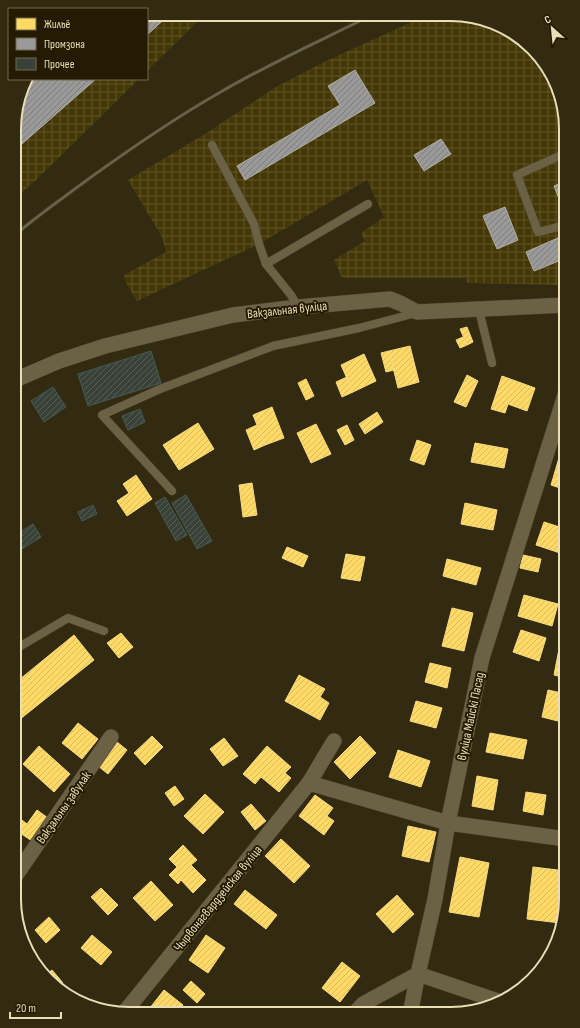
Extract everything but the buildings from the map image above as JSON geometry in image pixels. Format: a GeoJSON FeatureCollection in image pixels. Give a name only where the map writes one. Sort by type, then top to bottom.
{"type":"FeatureCollection","features":[{"type":"Feature","properties":{"kind":"street","name":"Вакзальная вуліца"},"geometry":{"type":"LineString","coordinates":[[21,377],[59,361],[106,346],[233,315],[298,307],[390,299],[417,312],[559,305]]}},
{"type":"Feature","properties":{"kind":"street","name":"вуліца Майскі Пасад"},"geometry":{"type":"LineString","coordinates":[[411,1007],[435,899],[448,823],[482,658],[559,414]]}},
{"type":"Feature","properties":{"kind":"street","name":"Вакзальны завулак"},"geometry":{"type":"LineString","coordinates":[[21,868],[111,737]]}},
{"type":"Feature","properties":{"kind":"street","name":"Чырвонагвардзейская вуліца"},"geometry":{"type":"LineString","coordinates":[[129,1007],[309,783],[334,741]]}},
{"type":"Feature","properties":{"kind":"street"},"geometry":{"type":"LineString","coordinates":[[309,783],[448,823],[559,838]]}},
{"type":"Feature","properties":{"kind":"street"},"geometry":{"type":"LineString","coordinates":[[360,1007],[363,1004],[418,974],[492,999]]}},
{"type":"Feature","properties":{"kind":"lane"},"geometry":{"type":"LineString","coordinates":[[212,145],[254,224],[266,264],[291,295],[298,307]]}},
{"type":"Feature","properties":{"kind":"lane"},"geometry":{"type":"LineString","coordinates":[[559,156],[517,175],[538,232],[559,227]]}},
{"type":"Feature","properties":{"kind":"lane"},"geometry":{"type":"LineString","coordinates":[[266,264],[368,204]]}},
{"type":"Feature","properties":{"kind":"lane"},"geometry":{"type":"LineString","coordinates":[[479,310],[492,363]]}},
{"type":"Feature","properties":{"kind":"lane"},"geometry":{"type":"LineString","coordinates":[[172,491],[102,415],[160,390],[273,346],[359,328],[417,312]]}},
{"type":"Feature","properties":{"kind":"lane"},"geometry":{"type":"LineString","coordinates":[[21,646],[68,618],[104,631]]}},
{"type":"Feature","properties":{"kind":"shaded area"},"geometry":{"type":"Polygon","coordinates":[[[148,21],[198,21],[148,70],[148,21]]]}},
{"type":"Feature","properties":{"kind":"shaded area"},"geometry":{"type":"Polygon","coordinates":[[[414,21],[458,21],[472,23],[499,32],[522,48],[541,69],[548,81],[558,115],[559,285],[467,283],[465,278],[342,278],[334,260],[365,241],[361,233],[384,217],[367,180],[259,244],[137,301],[126,283],[124,275],[166,252],[162,237],[128,180],[205,134],[276,87],[326,61],[414,21]]]}},
{"type":"Feature","properties":{"kind":"shaded area"},"geometry":{"type":"Polygon","coordinates":[[[32,80],[138,80],[21,193],[22,115],[29,87],[32,80]]]}},
{"type":"Feature","properties":{"kind":"railway"},"geometry":{"type":"LineString","coordinates":[[21,230],[103,168],[185,113],[256,72],[360,21]]}}]}
